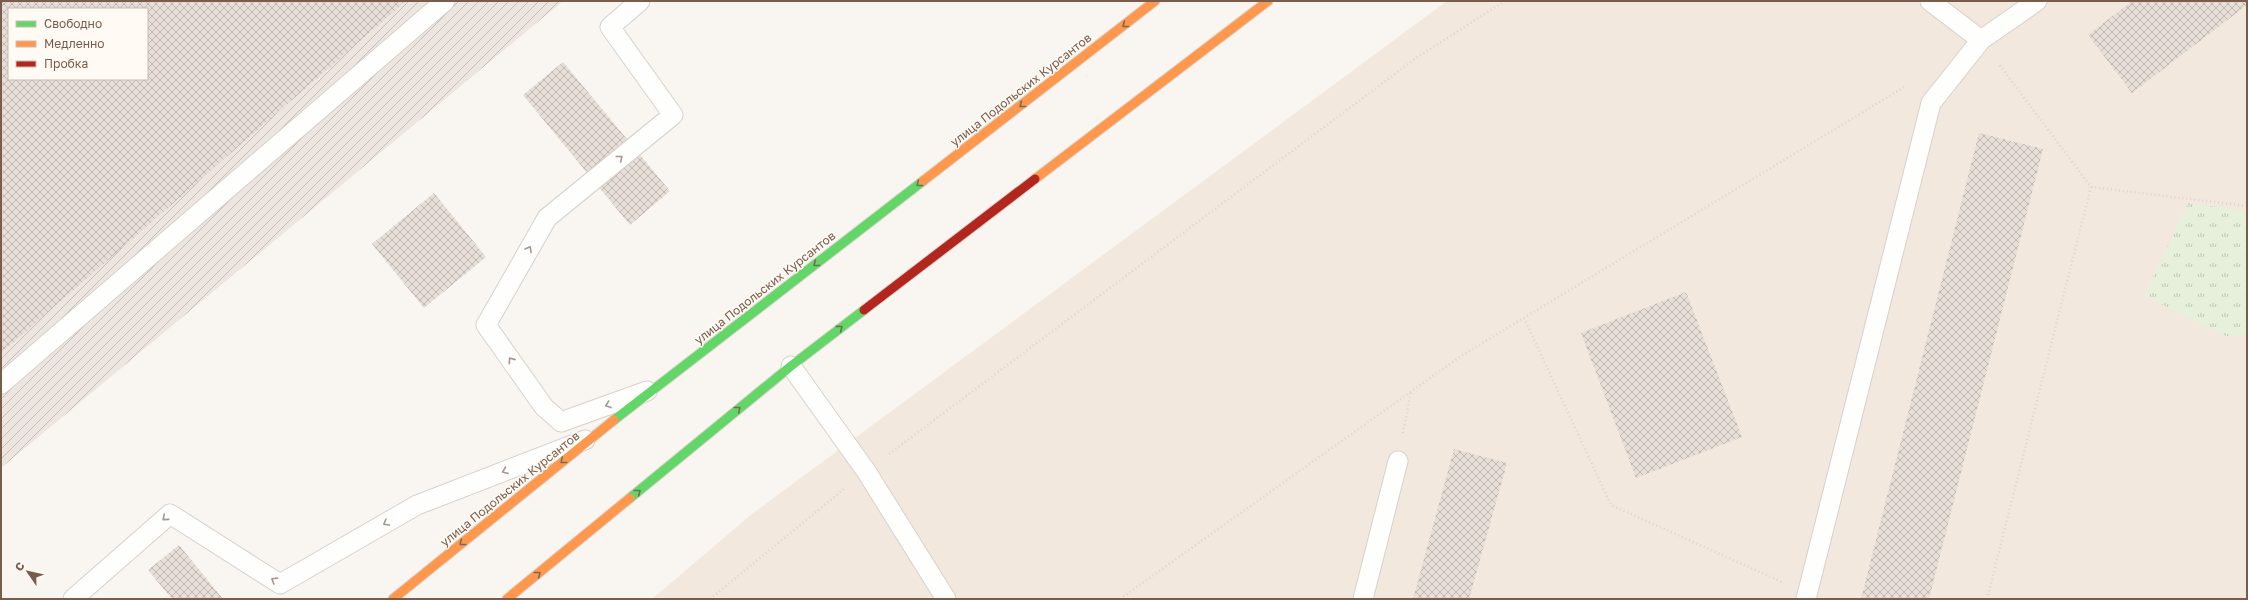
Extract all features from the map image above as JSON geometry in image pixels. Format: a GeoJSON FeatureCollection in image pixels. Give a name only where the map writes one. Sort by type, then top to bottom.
{"type":"FeatureCollection","features":[{"type":"Feature","properties":{"kind":"main road","name":"улица Подольских Курсантов"},"geometry":{"type":"LineString","coordinates":[[393,599],[594,436],[1156,1]]}},
{"type":"Feature","properties":{"kind":"main road"},"geometry":{"type":"LineString","coordinates":[[507,599],[791,366],[1268,1]]}},
{"type":"Feature","properties":{"kind":"lane"},"geometry":{"type":"LineString","coordinates":[[1,384],[445,1]]}},
{"type":"Feature","properties":{"kind":"lane"},"geometry":{"type":"LineString","coordinates":[[640,1],[610,26],[673,115],[547,218],[486,325],[544,407],[561,422],[658,387]]}},
{"type":"Feature","properties":{"kind":"lane"},"geometry":{"type":"LineString","coordinates":[[1930,1],[1981,40]]}},
{"type":"Feature","properties":{"kind":"lane"},"geometry":{"type":"LineString","coordinates":[[1806,596],[1931,103],[1981,40],[2037,1]]}},
{"type":"Feature","properties":{"kind":"lane"},"geometry":{"type":"LineString","coordinates":[[791,366],[866,471],[946,599]]}},
{"type":"Feature","properties":{"kind":"lane"},"geometry":{"type":"LineString","coordinates":[[73,599],[170,514],[280,584],[417,505],[594,436]]}},
{"type":"Feature","properties":{"kind":"lane"},"geometry":{"type":"LineString","coordinates":[[1364,599],[1398,461]]}},
{"type":"Feature","properties":{"kind":"path"},"geometry":{"type":"LineString","coordinates":[[710,599],[866,471],[1416,58],[1505,1]]}},
{"type":"Feature","properties":{"kind":"path"},"geometry":{"type":"LineString","coordinates":[[1981,40],[2091,188],[2247,206]]}},
{"type":"Feature","properties":{"kind":"path"},"geometry":{"type":"LineString","coordinates":[[1120,599],[1461,356],[1913,82]]}},
{"type":"Feature","properties":{"kind":"path"},"geometry":{"type":"LineString","coordinates":[[1987,599],[2091,188]]}},
{"type":"Feature","properties":{"kind":"path"},"geometry":{"type":"LineString","coordinates":[[1524,318],[1611,505],[1806,596]]}},
{"type":"Feature","properties":{"kind":"path"},"geometry":{"type":"LineString","coordinates":[[1398,461],[1411,392]]}},
{"type":"Feature","properties":{"kind":"shaded area"},"geometry":{"type":"Polygon","coordinates":[[[1,1],[563,1],[1,468],[1,1]]]}},
{"type":"Feature","properties":{"kind":"shaded area"},"geometry":{"type":"Polygon","coordinates":[[[1447,1],[2247,1],[2247,599],[652,599],[752,514],[1447,1]]]}},
{"type":"Feature","properties":{"kind":"green space"},"geometry":{"type":"Polygon","coordinates":[[[2188,203],[2247,211],[2247,337],[2226,336],[2144,296],[2188,203]]]}},
{"type":"Feature","properties":{"kind":"building"},"geometry":{"type":"Polygon","coordinates":[[[1,1],[406,1],[1,353],[1,1]]]}},
{"type":"Feature","properties":{"kind":"building"},"geometry":{"type":"Polygon","coordinates":[[[2132,1],[2247,1],[2247,5],[2132,93],[2088,35],[2132,1]]]}},
{"type":"Feature","properties":{"kind":"building"},"geometry":{"type":"Polygon","coordinates":[[[563,62],[670,191],[630,225],[523,95],[563,62]]]}},
{"type":"Feature","properties":{"kind":"building"},"geometry":{"type":"Polygon","coordinates":[[[1979,133],[2043,149],[1929,599],[1861,599],[1979,133]]]}},
{"type":"Feature","properties":{"kind":"building"},"geometry":{"type":"Polygon","coordinates":[[[434,193],[486,257],[424,308],[372,244],[434,193]]]}},
{"type":"Feature","properties":{"kind":"building"},"geometry":{"type":"Polygon","coordinates":[[[1686,292],[1742,437],[1636,478],[1581,333],[1686,292]]]}},
{"type":"Feature","properties":{"kind":"building"},"geometry":{"type":"Polygon","coordinates":[[[1454,449],[1507,463],[1469,599],[1413,599],[1454,449]]]}},
{"type":"Feature","properties":{"kind":"building"},"geometry":{"type":"Polygon","coordinates":[[[179,545],[223,599],[172,599],[148,570],[179,545]]]}},
{"type":"Feature","properties":{"kind":"traffic: fast"},"geometry":{"type":"LineString","coordinates":[[614,420],[923,181]]}},
{"type":"Feature","properties":{"kind":"traffic: fast"},"geometry":{"type":"LineString","coordinates":[[630,498],[791,366],[864,310]]}},
{"type":"Feature","properties":{"kind":"traffic: slow"},"geometry":{"type":"LineString","coordinates":[[923,181],[1155,1]]}},
{"type":"Feature","properties":{"kind":"traffic: slow"},"geometry":{"type":"LineString","coordinates":[[1035,179],[1268,1]]}},
{"type":"Feature","properties":{"kind":"traffic: slow"},"geometry":{"type":"LineString","coordinates":[[393,599],[614,420]]}},
{"type":"Feature","properties":{"kind":"traffic: slow"},"geometry":{"type":"LineString","coordinates":[[507,599],[630,498]]}},
{"type":"Feature","properties":{"kind":"traffic: jam"},"geometry":{"type":"LineString","coordinates":[[864,310],[1035,179]]}}]}
